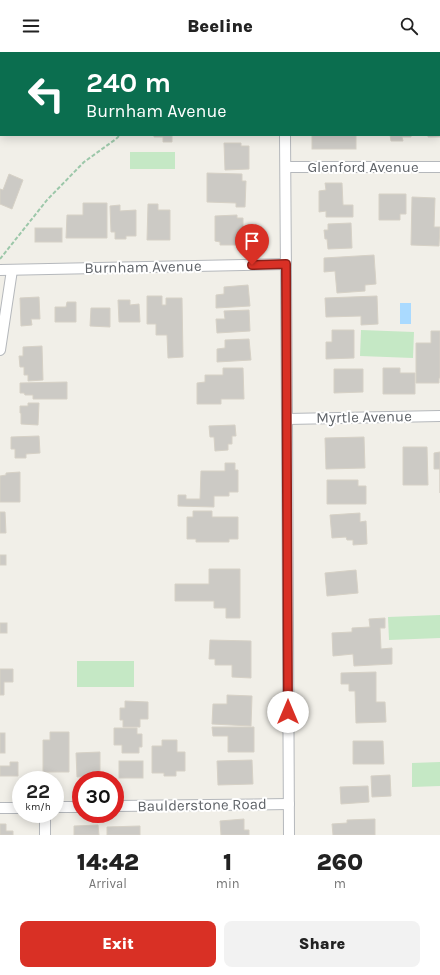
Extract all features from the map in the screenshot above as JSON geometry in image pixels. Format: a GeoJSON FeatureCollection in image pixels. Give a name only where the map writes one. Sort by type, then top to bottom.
{"type":"FeatureCollection","features":[{"type":"Feature","properties":{"kind":"street"},"geometry":{"type":"LineString","coordinates":[[285,136],[289,835]]}},
{"type":"Feature","properties":{"kind":"street","name":"Glenford Avenue"},"geometry":{"type":"LineString","coordinates":[[286,167],[440,167]]}},
{"type":"Feature","properties":{"kind":"street","name":"Burnham Avenue"},"geometry":{"type":"LineString","coordinates":[[0,270],[286,264]]}},
{"type":"Feature","properties":{"kind":"street"},"geometry":{"type":"LineString","coordinates":[[0,350],[12,270]]}},
{"type":"Feature","properties":{"kind":"street","name":"Myrtle Avenue"},"geometry":{"type":"LineString","coordinates":[[287,419],[440,416]]}},
{"type":"Feature","properties":{"kind":"street","name":"Baulderstone Road"},"geometry":{"type":"LineString","coordinates":[[124,806],[289,804]]}},
{"type":"Feature","properties":{"kind":"street"},"geometry":{"type":"LineString","coordinates":[[0,808],[12,808]]}},
{"type":"Feature","properties":{"kind":"street"},"geometry":{"type":"LineString","coordinates":[[45,823],[45,835]]}},
{"type":"Feature","properties":{"kind":"path"},"geometry":{"type":"LineString","coordinates":[[0,259],[47,200],[84,162],[119,136]]}},
{"type":"Feature","properties":{"kind":"green space"},"geometry":{"type":"Polygon","coordinates":[[[130,152],[175,152],[175,169],[130,169],[130,152]]]}},
{"type":"Feature","properties":{"kind":"green space"},"geometry":{"type":"Polygon","coordinates":[[[361,330],[414,332],[413,358],[360,356],[361,330]]]}},
{"type":"Feature","properties":{"kind":"green space"},"geometry":{"type":"Polygon","coordinates":[[[440,615],[440,638],[389,640],[388,617],[440,615]]]}},
{"type":"Feature","properties":{"kind":"green space"},"geometry":{"type":"Polygon","coordinates":[[[77,661],[134,661],[134,687],[77,687],[77,661]]]}},
{"type":"Feature","properties":{"kind":"green space"},"geometry":{"type":"Polygon","coordinates":[[[440,762],[440,786],[412,787],[412,763],[440,762]]]}},
{"type":"Feature","properties":{"kind":"water"},"geometry":{"type":"Polygon","coordinates":[[[400,303],[411,303],[411,324],[400,324],[400,303]]]}},
{"type":"Feature","properties":{"kind":"building"},"geometry":{"type":"Polygon","coordinates":[[[172,136],[172,142],[163,142],[163,137],[154,137],[172,136]]]}},
{"type":"Feature","properties":{"kind":"building"},"geometry":{"type":"Polygon","coordinates":[[[312,136],[356,136],[356,149],[312,149],[312,136]]]}},
{"type":"Feature","properties":{"kind":"building"},"geometry":{"type":"Polygon","coordinates":[[[390,136],[411,136],[402,137],[403,141],[391,141],[390,136]]]}},
{"type":"Feature","properties":{"kind":"building"},"geometry":{"type":"Polygon","coordinates":[[[428,136],[440,136],[440,137],[428,136]]]}},
{"type":"Feature","properties":{"kind":"building"},"geometry":{"type":"Polygon","coordinates":[[[224,143],[241,143],[241,146],[249,146],[249,169],[225,170],[224,143]]]}},
{"type":"Feature","properties":{"kind":"building"},"geometry":{"type":"Polygon","coordinates":[[[207,173],[242,174],[242,181],[246,181],[245,207],[236,207],[236,203],[207,202],[207,173]]]}},
{"type":"Feature","properties":{"kind":"building"},"geometry":{"type":"Polygon","coordinates":[[[9,174],[23,180],[12,209],[0,204],[0,189],[3,190],[9,174]]]}},
{"type":"Feature","properties":{"kind":"building"},"geometry":{"type":"Polygon","coordinates":[[[325,183],[342,183],[343,205],[353,205],[353,217],[326,217],[326,211],[319,212],[319,191],[326,190],[325,183]]]}},
{"type":"Feature","properties":{"kind":"building"},"geometry":{"type":"Polygon","coordinates":[[[379,194],[406,194],[406,214],[400,214],[400,220],[379,220],[379,194]]]}},
{"type":"Feature","properties":{"kind":"building"},"geometry":{"type":"Polygon","coordinates":[[[412,197],[435,198],[434,227],[440,227],[439,246],[411,245],[412,197]]]}},
{"type":"Feature","properties":{"kind":"building"},"geometry":{"type":"Polygon","coordinates":[[[83,203],[107,203],[107,238],[66,238],[67,215],[83,215],[83,203]]]}},
{"type":"Feature","properties":{"kind":"building"},"geometry":{"type":"Polygon","coordinates":[[[148,204],[158,204],[158,210],[170,210],[170,240],[147,240],[148,204]]]}},
{"type":"Feature","properties":{"kind":"building"},"geometry":{"type":"Polygon","coordinates":[[[120,205],[120,211],[136,210],[136,236],[126,236],[126,239],[115,239],[115,232],[111,232],[110,206],[120,205]]]}},
{"type":"Feature","properties":{"kind":"building"},"geometry":{"type":"Polygon","coordinates":[[[237,215],[237,218],[243,218],[243,236],[240,237],[240,245],[220,245],[220,242],[215,241],[215,216],[237,215]]]}},
{"type":"Feature","properties":{"kind":"building"},"geometry":{"type":"Polygon","coordinates":[[[351,223],[352,248],[328,249],[324,230],[328,230],[328,224],[351,223]]]}},
{"type":"Feature","properties":{"kind":"building"},"geometry":{"type":"Polygon","coordinates":[[[35,228],[62,228],[62,242],[35,242],[35,228]]]}},
{"type":"Feature","properties":{"kind":"building"},"geometry":{"type":"Polygon","coordinates":[[[374,255],[376,284],[365,285],[365,291],[337,293],[335,271],[324,272],[324,258],[374,255]]]}},
{"type":"Feature","properties":{"kind":"building"},"geometry":{"type":"Polygon","coordinates":[[[248,285],[250,306],[216,308],[216,295],[224,294],[224,287],[248,285]]]}},
{"type":"Feature","properties":{"kind":"building"},"geometry":{"type":"Polygon","coordinates":[[[147,296],[162,296],[162,305],[166,305],[166,298],[182,298],[183,357],[168,358],[167,335],[156,335],[156,324],[147,324],[147,296]]]}},
{"type":"Feature","properties":{"kind":"building"},"geometry":{"type":"Polygon","coordinates":[[[377,296],[378,324],[361,325],[361,316],[326,317],[325,298],[377,296]]]}},
{"type":"Feature","properties":{"kind":"building"},"geometry":{"type":"Polygon","coordinates":[[[39,297],[40,319],[31,319],[32,325],[21,326],[20,298],[39,297]]]}},
{"type":"Feature","properties":{"kind":"building"},"geometry":{"type":"Polygon","coordinates":[[[118,300],[130,300],[130,305],[139,304],[140,322],[119,322],[118,300]]]}},
{"type":"Feature","properties":{"kind":"building"},"geometry":{"type":"Polygon","coordinates":[[[67,302],[76,302],[76,322],[55,322],[55,307],[66,307],[67,302]]]}},
{"type":"Feature","properties":{"kind":"building"},"geometry":{"type":"Polygon","coordinates":[[[91,308],[110,308],[110,327],[90,326],[91,308]]]}},
{"type":"Feature","properties":{"kind":"building"},"geometry":{"type":"Polygon","coordinates":[[[249,310],[250,331],[217,333],[216,319],[225,319],[224,311],[249,310]]]}},
{"type":"Feature","properties":{"kind":"building"},"geometry":{"type":"Polygon","coordinates":[[[332,330],[354,330],[354,358],[326,359],[326,342],[332,342],[332,330]]]}},
{"type":"Feature","properties":{"kind":"building"},"geometry":{"type":"Polygon","coordinates":[[[431,331],[440,331],[439,383],[416,383],[416,343],[431,343],[431,331]]]}},
{"type":"Feature","properties":{"kind":"building"},"geometry":{"type":"Polygon","coordinates":[[[249,339],[251,360],[217,362],[217,349],[225,348],[225,340],[249,339]]]}},
{"type":"Feature","properties":{"kind":"building"},"geometry":{"type":"Polygon","coordinates":[[[42,346],[43,380],[28,381],[28,375],[24,375],[24,367],[20,367],[19,356],[23,356],[23,347],[42,346]]]}},
{"type":"Feature","properties":{"kind":"building"},"geometry":{"type":"Polygon","coordinates":[[[223,368],[243,368],[244,399],[221,399],[221,404],[197,404],[197,383],[205,382],[205,375],[223,375],[223,368]]]}},
{"type":"Feature","properties":{"kind":"building"},"geometry":{"type":"Polygon","coordinates":[[[383,368],[400,368],[400,373],[415,373],[415,394],[383,394],[383,368]]]}},
{"type":"Feature","properties":{"kind":"building"},"geometry":{"type":"Polygon","coordinates":[[[334,369],[363,369],[363,392],[334,393],[334,369]]]}},
{"type":"Feature","properties":{"kind":"building"},"geometry":{"type":"Polygon","coordinates":[[[67,382],[67,399],[33,399],[33,395],[25,395],[24,393],[20,393],[20,383],[67,382]]]}},
{"type":"Feature","properties":{"kind":"building"},"geometry":{"type":"Polygon","coordinates":[[[28,403],[39,403],[38,425],[21,424],[20,406],[28,406],[28,403]]]}},
{"type":"Feature","properties":{"kind":"building"},"geometry":{"type":"Polygon","coordinates":[[[235,425],[236,436],[232,436],[232,444],[228,444],[228,450],[215,451],[214,437],[210,437],[209,426],[235,425]]]}},
{"type":"Feature","properties":{"kind":"building"},"geometry":{"type":"Polygon","coordinates":[[[39,436],[40,453],[26,454],[26,458],[15,458],[15,449],[11,449],[11,437],[39,436]]]}},
{"type":"Feature","properties":{"kind":"building"},"geometry":{"type":"Polygon","coordinates":[[[364,437],[365,468],[326,469],[325,438],[364,437]]]}},
{"type":"Feature","properties":{"kind":"building"},"geometry":{"type":"Polygon","coordinates":[[[403,447],[427,447],[428,485],[403,485],[403,447]]]}},
{"type":"Feature","properties":{"kind":"building"},"geometry":{"type":"Polygon","coordinates":[[[440,452],[440,469],[434,469],[434,453],[440,452]]]}},
{"type":"Feature","properties":{"kind":"building"},"geometry":{"type":"Polygon","coordinates":[[[225,463],[235,463],[235,470],[238,470],[238,492],[229,492],[229,496],[214,496],[214,507],[178,506],[178,495],[186,495],[186,499],[200,499],[201,471],[225,471],[225,463]]]}},
{"type":"Feature","properties":{"kind":"building"},"geometry":{"type":"Polygon","coordinates":[[[20,472],[20,502],[0,502],[0,476],[6,475],[6,473],[20,472]]]}},
{"type":"Feature","properties":{"kind":"building"},"geometry":{"type":"Polygon","coordinates":[[[327,480],[358,480],[358,486],[366,486],[366,504],[327,504],[327,480]]]}},
{"type":"Feature","properties":{"kind":"building"},"geometry":{"type":"Polygon","coordinates":[[[193,511],[212,511],[212,517],[238,517],[238,539],[229,539],[229,542],[196,542],[196,539],[187,539],[187,517],[193,517],[193,511]]]}},
{"type":"Feature","properties":{"kind":"building"},"geometry":{"type":"Polygon","coordinates":[[[0,512],[5,512],[6,533],[0,533],[0,512]]]}},
{"type":"Feature","properties":{"kind":"building"},"geometry":{"type":"Polygon","coordinates":[[[360,513],[360,522],[366,521],[367,544],[353,545],[353,540],[347,540],[346,537],[332,538],[330,515],[360,513]]]}},
{"type":"Feature","properties":{"kind":"building"},"geometry":{"type":"Polygon","coordinates":[[[0,555],[6,555],[6,565],[0,565],[0,555]]]}},
{"type":"Feature","properties":{"kind":"building"},"geometry":{"type":"Polygon","coordinates":[[[209,569],[240,569],[240,618],[226,618],[226,608],[214,608],[214,601],[175,601],[175,584],[209,584],[209,569]]]}},
{"type":"Feature","properties":{"kind":"building"},"geometry":{"type":"Polygon","coordinates":[[[356,570],[358,593],[327,596],[325,573],[356,570]]]}},
{"type":"Feature","properties":{"kind":"building"},"geometry":{"type":"Polygon","coordinates":[[[385,618],[385,628],[380,628],[381,649],[392,648],[392,664],[354,666],[353,654],[333,656],[332,633],[352,632],[352,628],[370,627],[369,619],[385,618]]]}},
{"type":"Feature","properties":{"kind":"building"},"geometry":{"type":"Polygon","coordinates":[[[0,623],[7,623],[7,633],[0,633],[0,623]]]}},
{"type":"Feature","properties":{"kind":"building"},"geometry":{"type":"Polygon","coordinates":[[[210,640],[251,641],[251,678],[232,677],[232,665],[215,665],[215,659],[209,659],[210,640]]]}},
{"type":"Feature","properties":{"kind":"building"},"geometry":{"type":"Polygon","coordinates":[[[0,669],[13,669],[13,682],[4,682],[4,695],[0,695],[0,669]]]}},
{"type":"Feature","properties":{"kind":"building"},"geometry":{"type":"Polygon","coordinates":[[[376,672],[376,702],[385,702],[386,722],[356,723],[355,691],[349,691],[349,684],[341,684],[341,673],[376,672]]]}},
{"type":"Feature","properties":{"kind":"building"},"geometry":{"type":"Polygon","coordinates":[[[227,695],[252,696],[251,726],[212,724],[213,704],[227,704],[227,695]]]}},
{"type":"Feature","properties":{"kind":"building"},"geometry":{"type":"Polygon","coordinates":[[[125,701],[148,702],[148,719],[140,719],[140,727],[123,727],[123,720],[120,720],[120,708],[125,708],[125,701]]]}},
{"type":"Feature","properties":{"kind":"building"},"geometry":{"type":"Polygon","coordinates":[[[212,727],[254,727],[254,752],[228,752],[228,736],[213,736],[212,727]]]}},
{"type":"Feature","properties":{"kind":"building"},"geometry":{"type":"Polygon","coordinates":[[[114,728],[137,728],[137,734],[142,734],[142,747],[139,747],[139,753],[122,753],[122,745],[114,745],[114,728]]]}},
{"type":"Feature","properties":{"kind":"building"},"geometry":{"type":"Polygon","coordinates":[[[50,732],[69,732],[69,772],[43,771],[43,740],[50,740],[50,732]]]}},
{"type":"Feature","properties":{"kind":"building"},"geometry":{"type":"Polygon","coordinates":[[[0,733],[5,733],[5,753],[0,753],[0,733]]]}},
{"type":"Feature","properties":{"kind":"building"},"geometry":{"type":"Polygon","coordinates":[[[162,740],[177,740],[177,752],[185,752],[185,771],[176,771],[176,776],[164,776],[164,773],[152,773],[152,746],[162,746],[162,740]]]}},
{"type":"Feature","properties":{"kind":"building"},"geometry":{"type":"Polygon","coordinates":[[[353,741],[383,741],[384,764],[353,764],[353,741]]]}},
{"type":"Feature","properties":{"kind":"building"},"geometry":{"type":"Polygon","coordinates":[[[100,752],[100,771],[77,771],[76,753],[100,752]]]}},
{"type":"Feature","properties":{"kind":"building"},"geometry":{"type":"Polygon","coordinates":[[[252,760],[253,784],[218,785],[217,761],[252,760]]]}},
{"type":"Feature","properties":{"kind":"building"},"geometry":{"type":"Polygon","coordinates":[[[119,761],[143,761],[143,778],[124,778],[124,771],[119,771],[119,761]]]}},
{"type":"Feature","properties":{"kind":"building"},"geometry":{"type":"Polygon","coordinates":[[[10,762],[18,762],[18,771],[12,771],[12,776],[0,776],[0,766],[10,766],[10,762]]]}},
{"type":"Feature","properties":{"kind":"building"},"geometry":{"type":"Polygon","coordinates":[[[390,775],[391,796],[372,797],[371,776],[390,775]]]}},
{"type":"Feature","properties":{"kind":"building"},"geometry":{"type":"Polygon","coordinates":[[[368,786],[369,802],[341,804],[340,787],[368,786]]]}},
{"type":"Feature","properties":{"kind":"building"},"geometry":{"type":"Polygon","coordinates":[[[244,819],[244,830],[249,830],[249,835],[221,835],[220,821],[244,819]]]}},
{"type":"Feature","properties":{"kind":"building"},"geometry":{"type":"Polygon","coordinates":[[[375,819],[375,835],[333,835],[332,824],[347,823],[347,820],[375,819]]]}},
{"type":"Feature","properties":{"kind":"building"},"geometry":{"type":"Polygon","coordinates":[[[0,824],[6,824],[6,831],[13,831],[13,835],[0,835],[0,824]]]}},
{"type":"Feature","properties":{"kind":"building"},"geometry":{"type":"Polygon","coordinates":[[[98,825],[99,835],[74,835],[74,826],[98,825]]]}},
{"type":"Feature","properties":{"kind":"building"},"geometry":{"type":"Polygon","coordinates":[[[140,826],[140,835],[107,835],[107,827],[140,826]]]}},
{"type":"Feature","properties":{"kind":"route"},"geometry":{"type":"LineString","coordinates":[[252,265],[286,264],[288,434],[288,712]]}}]}
